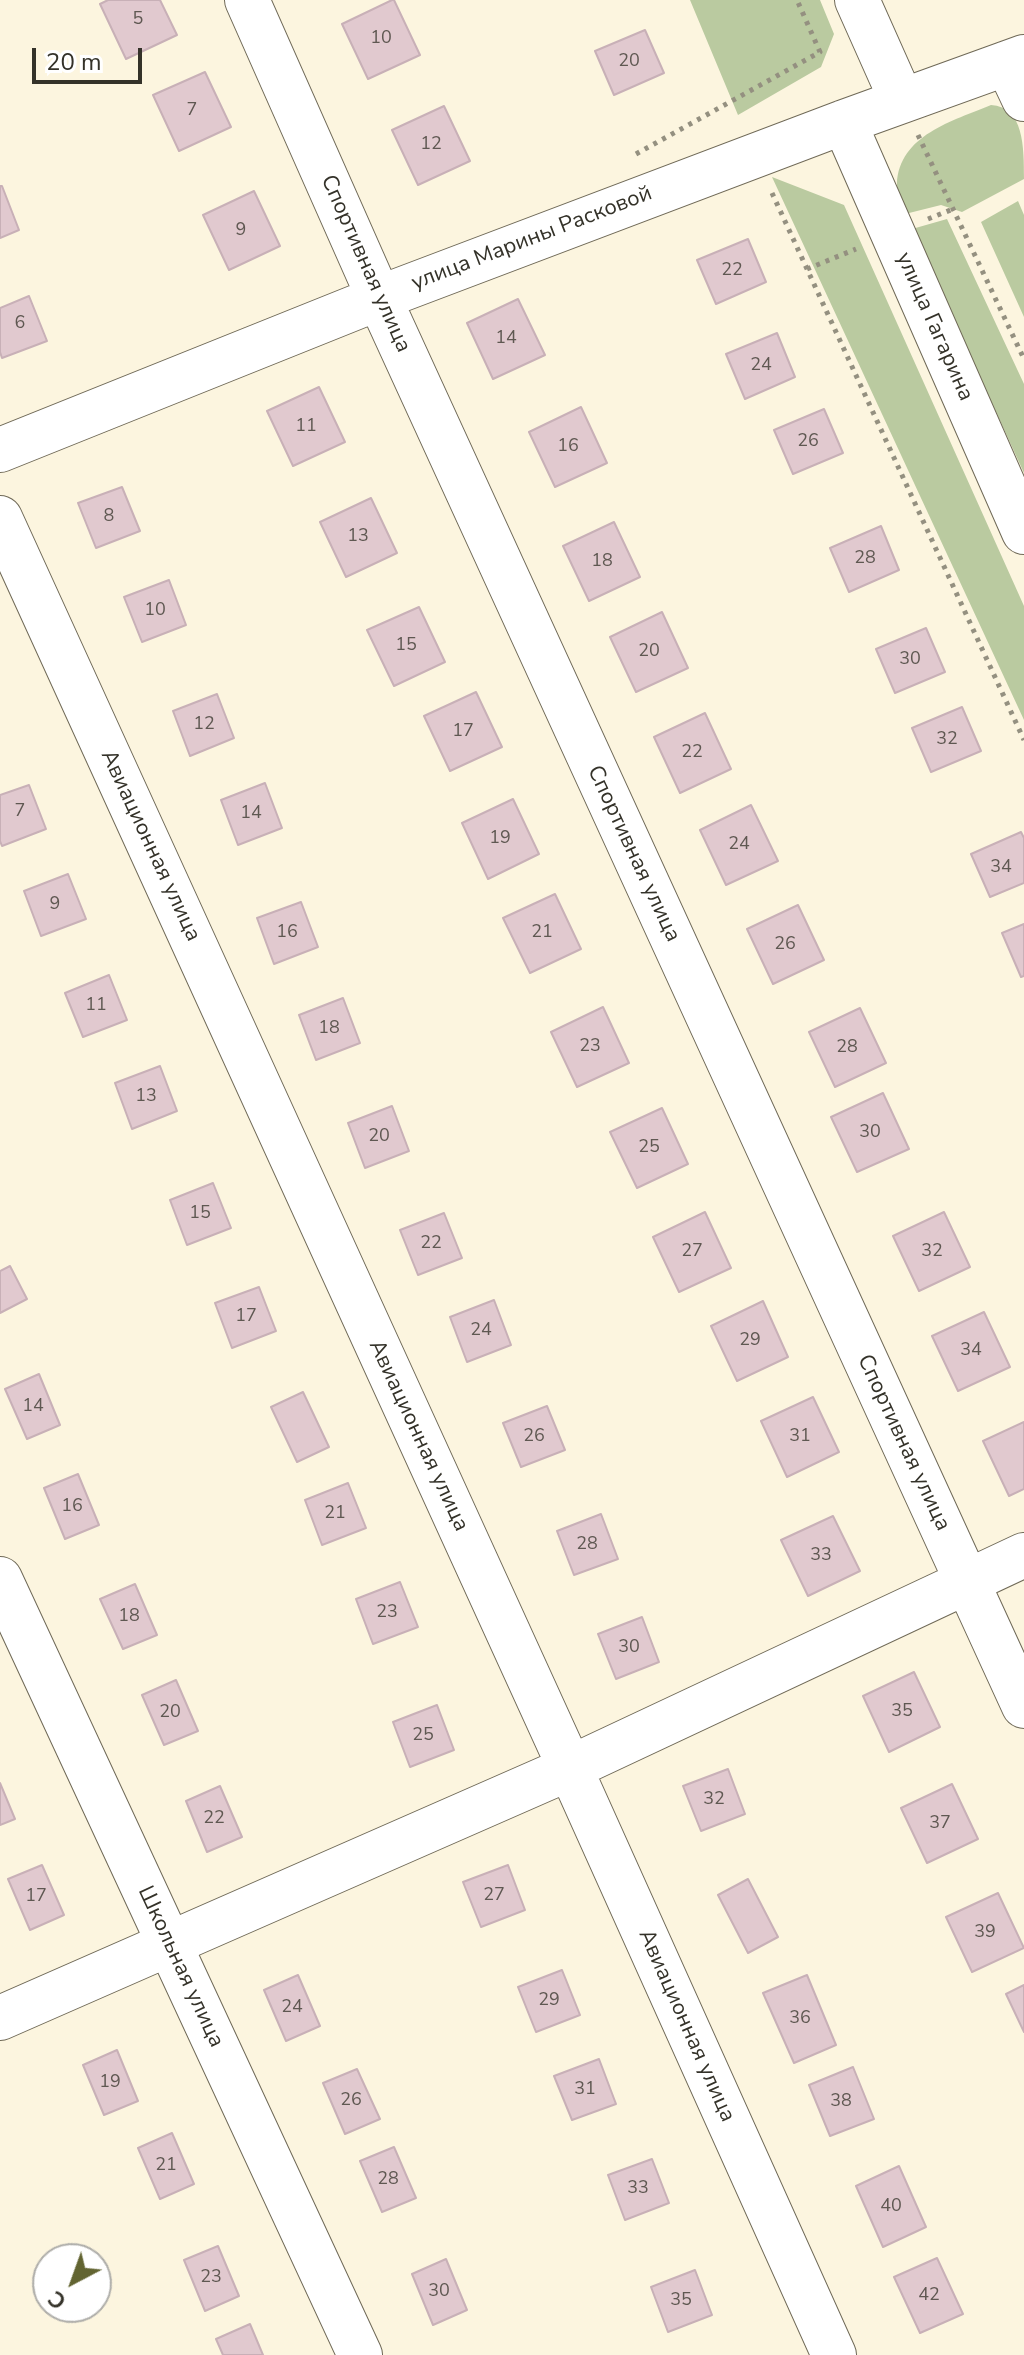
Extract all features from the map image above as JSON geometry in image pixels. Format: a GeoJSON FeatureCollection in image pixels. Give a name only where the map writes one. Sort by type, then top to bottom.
{"type":"FeatureCollection","features":[{"type":"Feature","properties":{"kind":"street","name":"Спортивная улица"},"geometry":{"type":"LineString","coordinates":[[247,0],[379,298],[1024,1706]]}},
{"type":"Feature","properties":{"kind":"street"},"geometry":{"type":"LineString","coordinates":[[857,0],[902,101]]}},
{"type":"Feature","properties":{"kind":"street","name":"улица Марины Расковой"},"geometry":{"type":"LineString","coordinates":[[0,450],[379,298],[754,155],[902,101],[1018,73]]}},
{"type":"Feature","properties":{"kind":"street","name":"улица Гагарина"},"geometry":{"type":"LineString","coordinates":[[844,122],[1024,532]]}},
{"type":"Feature","properties":{"kind":"street","name":"Авиационная улица"},"geometry":{"type":"LineString","coordinates":[[0,518],[834,2355]]}},
{"type":"Feature","properties":{"kind":"street"},"geometry":{"type":"LineString","coordinates":[[0,2018],[570,1768],[1024,1555]]}},
{"type":"Feature","properties":{"kind":"street","name":"Школьная улица"},"geometry":{"type":"LineString","coordinates":[[0,1579],[360,2355]]}},
{"type":"Feature","properties":{"kind":"path"},"geometry":{"type":"LineString","coordinates":[[628,159],[820,52],[797,0]]}},
{"type":"Feature","properties":{"kind":"path"},"geometry":{"type":"LineString","coordinates":[[902,101],[1024,359]]}},
{"type":"Feature","properties":{"kind":"path"},"geometry":{"type":"LineString","coordinates":[[754,155],[1024,740]]}},
{"type":"Feature","properties":{"kind":"green space"},"geometry":{"type":"Polygon","coordinates":[[[690,0],[820,0],[834,34],[821,67],[738,115],[690,0]]]}},
{"type":"Feature","properties":{"kind":"green space"},"geometry":{"type":"Polygon","coordinates":[[[991,105],[1002,107],[1016,121],[1022,142],[1024,179],[962,212],[941,205],[901,215],[897,184],[907,153],[930,132],[991,105]]]}},
{"type":"Feature","properties":{"kind":"green space"},"geometry":{"type":"Polygon","coordinates":[[[772,177],[844,205],[1024,606],[1024,720],[772,177]]]}},
{"type":"Feature","properties":{"kind":"green space"},"geometry":{"type":"Polygon","coordinates":[[[1018,201],[1024,215],[1024,317],[981,222],[1018,201]]]}},
{"type":"Feature","properties":{"kind":"green space"},"geometry":{"type":"Polygon","coordinates":[[[947,219],[1024,384],[1024,473],[912,229],[947,219]]]}},
{"type":"Feature","properties":{"kind":"building"},"geometry":{"type":"Polygon","coordinates":[[[108,0],[160,0],[177,35],[126,59],[100,4],[108,0]]]}},
{"type":"Feature","properties":{"kind":"building"},"geometry":{"type":"Polygon","coordinates":[[[392,0],[420,55],[368,79],[342,24],[392,0]]]}},
{"type":"Feature","properties":{"kind":"building"},"geometry":{"type":"Polygon","coordinates":[[[645,30],[664,73],[614,95],[595,51],[645,30]]]}},
{"type":"Feature","properties":{"kind":"building"},"geometry":{"type":"Polygon","coordinates":[[[205,72],[231,127],[179,151],[153,95],[205,72]]]}},
{"type":"Feature","properties":{"kind":"building"},"geometry":{"type":"Polygon","coordinates":[[[444,106],[470,161],[418,185],[392,130],[444,106]]]}},
{"type":"Feature","properties":{"kind":"building"},"geometry":{"type":"Polygon","coordinates":[[[0,186],[19,230],[0,238],[0,186]]]}},
{"type":"Feature","properties":{"kind":"building"},"geometry":{"type":"Polygon","coordinates":[[[254,191],[280,246],[229,270],[203,215],[254,191]]]}},
{"type":"Feature","properties":{"kind":"building"},"geometry":{"type":"Polygon","coordinates":[[[748,239],[766,282],[716,304],[697,260],[748,239]]]}},
{"type":"Feature","properties":{"kind":"building"},"geometry":{"type":"Polygon","coordinates":[[[29,296],[47,341],[2,358],[0,308],[29,296]]]}},
{"type":"Feature","properties":{"kind":"building"},"geometry":{"type":"Polygon","coordinates":[[[518,299],[545,355],[493,379],[467,323],[518,299]]]}},
{"type":"Feature","properties":{"kind":"building"},"geometry":{"type":"Polygon","coordinates":[[[777,333],[795,377],[745,399],[726,354],[777,333]]]}},
{"type":"Feature","properties":{"kind":"building"},"geometry":{"type":"Polygon","coordinates":[[[319,387],[345,442],[293,466],[267,411],[319,387]]]}},
{"type":"Feature","properties":{"kind":"building"},"geometry":{"type":"Polygon","coordinates":[[[581,407],[607,463],[555,487],[529,432],[581,407]]]}},
{"type":"Feature","properties":{"kind":"building"},"geometry":{"type":"Polygon","coordinates":[[[824,409],[843,453],[793,474],[774,430],[824,409]]]}},
{"type":"Feature","properties":{"kind":"building"},"geometry":{"type":"Polygon","coordinates":[[[122,487],[140,531],[96,548],[78,503],[122,487]]]}},
{"type":"Feature","properties":{"kind":"building"},"geometry":{"type":"Polygon","coordinates":[[[371,498],[397,553],[346,577],[320,522],[371,498]]]}},
{"type":"Feature","properties":{"kind":"building"},"geometry":{"type":"Polygon","coordinates":[[[614,522],[640,577],[589,601],[563,546],[614,522]]]}},
{"type":"Feature","properties":{"kind":"building"},"geometry":{"type":"Polygon","coordinates":[[[881,526],[899,570],[849,592],[830,548],[881,526]]]}},
{"type":"Feature","properties":{"kind":"building"},"geometry":{"type":"Polygon","coordinates":[[[169,580],[186,625],[142,642],[124,597],[169,580]]]}},
{"type":"Feature","properties":{"kind":"building"},"geometry":{"type":"Polygon","coordinates":[[[419,607],[445,662],[394,686],[367,630],[419,607]]]}},
{"type":"Feature","properties":{"kind":"building"},"geometry":{"type":"Polygon","coordinates":[[[662,612],[688,668],[636,692],[610,637],[662,612]]]}},
{"type":"Feature","properties":{"kind":"building"},"geometry":{"type":"Polygon","coordinates":[[[926,628],[945,672],[895,693],[876,649],[926,628]]]}},
{"type":"Feature","properties":{"kind":"building"},"geometry":{"type":"Polygon","coordinates":[[[476,692],[502,747],[450,771],[424,716],[476,692]]]}},
{"type":"Feature","properties":{"kind":"building"},"geometry":{"type":"Polygon","coordinates":[[[217,694],[234,738],[190,756],[173,711],[217,694]]]}},
{"type":"Feature","properties":{"kind":"building"},"geometry":{"type":"Polygon","coordinates":[[[962,707],[981,751],[931,772],[912,728],[962,707]]]}},
{"type":"Feature","properties":{"kind":"building"},"geometry":{"type":"Polygon","coordinates":[[[705,713],[731,769],[680,793],[654,737],[705,713]]]}},
{"type":"Feature","properties":{"kind":"building"},"geometry":{"type":"Polygon","coordinates":[[[265,783],[282,828],[238,845],[221,800],[265,783]]]}},
{"type":"Feature","properties":{"kind":"building"},"geometry":{"type":"Polygon","coordinates":[[[29,785],[46,829],[2,846],[0,795],[29,785]]]}},
{"type":"Feature","properties":{"kind":"building"},"geometry":{"type":"Polygon","coordinates":[[[513,799],[539,854],[488,879],[462,823],[513,799]]]}},
{"type":"Feature","properties":{"kind":"building"},"geometry":{"type":"Polygon","coordinates":[[[751,805],[778,861],[726,885],[700,830],[751,805]]]}},
{"type":"Feature","properties":{"kind":"building"},"geometry":{"type":"Polygon","coordinates":[[[1021,832],[1024,838],[1024,883],[990,897],[971,854],[1021,832]]]}},
{"type":"Feature","properties":{"kind":"building"},"geometry":{"type":"Polygon","coordinates":[[[68,874],[86,919],[41,936],[24,891],[68,874]]]}},
{"type":"Feature","properties":{"kind":"building"},"geometry":{"type":"Polygon","coordinates":[[[555,894],[581,949],[530,973],[503,918],[555,894]]]}},
{"type":"Feature","properties":{"kind":"building"},"geometry":{"type":"Polygon","coordinates":[[[301,902],[318,947],[274,964],[257,918],[301,902]]]}},
{"type":"Feature","properties":{"kind":"building"},"geometry":{"type":"Polygon","coordinates":[[[798,905],[824,960],[773,984],[747,929],[798,905]]]}},
{"type":"Feature","properties":{"kind":"building"},"geometry":{"type":"Polygon","coordinates":[[[1024,924],[1024,976],[1021,977],[1002,933],[1024,924]]]}},
{"type":"Feature","properties":{"kind":"building"},"geometry":{"type":"Polygon","coordinates":[[[109,975],[127,1020],[83,1037],[65,993],[109,975]]]}},
{"type":"Feature","properties":{"kind":"building"},"geometry":{"type":"Polygon","coordinates":[[[343,998],[360,1043],[316,1060],[299,1015],[343,998]]]}},
{"type":"Feature","properties":{"kind":"building"},"geometry":{"type":"Polygon","coordinates":[[[603,1007],[629,1063],[577,1087],[551,1032],[603,1007]]]}},
{"type":"Feature","properties":{"kind":"building"},"geometry":{"type":"Polygon","coordinates":[[[860,1008],[886,1063],[835,1087],[809,1032],[860,1008]]]}},
{"type":"Feature","properties":{"kind":"building"},"geometry":{"type":"Polygon","coordinates":[[[160,1066],[177,1111],[132,1129],[115,1083],[160,1066]]]}},
{"type":"Feature","properties":{"kind":"building"},"geometry":{"type":"Polygon","coordinates":[[[883,1093],[909,1149],[857,1172],[831,1117],[883,1093]]]}},
{"type":"Feature","properties":{"kind":"building"},"geometry":{"type":"Polygon","coordinates":[[[392,1106],[409,1151],[365,1168],[348,1123],[392,1106]]]}},
{"type":"Feature","properties":{"kind":"building"},"geometry":{"type":"Polygon","coordinates":[[[662,1108],[688,1164],[637,1188],[610,1132],[662,1108]]]}},
{"type":"Feature","properties":{"kind":"building"},"geometry":{"type":"Polygon","coordinates":[[[213,1183],[231,1228],[187,1245],[170,1200],[213,1183]]]}},
{"type":"Feature","properties":{"kind":"building"},"geometry":{"type":"Polygon","coordinates":[[[705,1212],[731,1268],[679,1292],[653,1237],[705,1212]]]}},
{"type":"Feature","properties":{"kind":"building"},"geometry":{"type":"Polygon","coordinates":[[[944,1212],[970,1267],[919,1291],[893,1236],[944,1212]]]}},
{"type":"Feature","properties":{"kind":"building"},"geometry":{"type":"Polygon","coordinates":[[[444,1213],[462,1258],[418,1275],[400,1230],[444,1213]]]}},
{"type":"Feature","properties":{"kind":"building"},"geometry":{"type":"Polygon","coordinates":[[[10,1266],[27,1299],[0,1313],[0,1271],[10,1266]]]}},
{"type":"Feature","properties":{"kind":"building"},"geometry":{"type":"Polygon","coordinates":[[[259,1287],[276,1331],[232,1348],[215,1303],[259,1287]]]}},
{"type":"Feature","properties":{"kind":"building"},"geometry":{"type":"Polygon","coordinates":[[[494,1300],[511,1345],[467,1362],[450,1317],[494,1300]]]}},
{"type":"Feature","properties":{"kind":"building"},"geometry":{"type":"Polygon","coordinates":[[[763,1301],[788,1357],[737,1381],[711,1326],[763,1301]]]}},
{"type":"Feature","properties":{"kind":"building"},"geometry":{"type":"Polygon","coordinates":[[[984,1312],[1010,1367],[958,1391],[932,1336],[984,1312]]]}},
{"type":"Feature","properties":{"kind":"building"},"geometry":{"type":"Polygon","coordinates":[[[39,1374],[60,1425],[27,1439],[5,1389],[39,1374]]]}},
{"type":"Feature","properties":{"kind":"building"},"geometry":{"type":"Polygon","coordinates":[[[303,1392],[329,1447],[297,1462],[271,1407],[303,1392]]]}},
{"type":"Feature","properties":{"kind":"building"},"geometry":{"type":"Polygon","coordinates":[[[813,1397],[839,1452],[787,1477],[761,1421],[813,1397]]]}},
{"type":"Feature","properties":{"kind":"building"},"geometry":{"type":"Polygon","coordinates":[[[547,1406],[565,1450],[521,1467],[503,1423],[547,1406]]]}},
{"type":"Feature","properties":{"kind":"building"},"geometry":{"type":"Polygon","coordinates":[[[1024,1422],[1024,1489],[1009,1496],[983,1441],[1024,1422]]]}},
{"type":"Feature","properties":{"kind":"building"},"geometry":{"type":"Polygon","coordinates":[[[78,1474],[99,1525],[65,1539],[44,1488],[78,1474]]]}},
{"type":"Feature","properties":{"kind":"building"},"geometry":{"type":"Polygon","coordinates":[[[348,1483],[366,1528],[322,1545],[305,1500],[348,1483]]]}},
{"type":"Feature","properties":{"kind":"building"},"geometry":{"type":"Polygon","coordinates":[[[601,1514],[618,1559],[574,1575],[557,1531],[601,1514]]]}},
{"type":"Feature","properties":{"kind":"building"},"geometry":{"type":"Polygon","coordinates":[[[833,1516],[860,1571],[808,1596],[781,1540],[833,1516]]]}},
{"type":"Feature","properties":{"kind":"building"},"geometry":{"type":"Polygon","coordinates":[[[400,1582],[418,1627],[373,1644],[356,1599],[400,1582]]]}},
{"type":"Feature","properties":{"kind":"building"},"geometry":{"type":"Polygon","coordinates":[[[135,1584],[157,1635],[123,1649],[100,1599],[135,1584]]]}},
{"type":"Feature","properties":{"kind":"building"},"geometry":{"type":"Polygon","coordinates":[[[642,1617],[659,1662],[616,1679],[598,1634],[642,1617]]]}},
{"type":"Feature","properties":{"kind":"building"},"geometry":{"type":"Polygon","coordinates":[[[914,1672],[940,1727],[889,1752],[863,1696],[914,1672]]]}},
{"type":"Feature","properties":{"kind":"building"},"geometry":{"type":"Polygon","coordinates":[[[176,1680],[198,1731],[164,1745],[142,1695],[176,1680]]]}},
{"type":"Feature","properties":{"kind":"building"},"geometry":{"type":"Polygon","coordinates":[[[437,1705],[454,1750],[410,1767],[393,1722],[437,1705]]]}},
{"type":"Feature","properties":{"kind":"building"},"geometry":{"type":"Polygon","coordinates":[[[728,1769],[745,1814],[701,1831],[683,1786],[728,1769]]]}},
{"type":"Feature","properties":{"kind":"building"},"geometry":{"type":"Polygon","coordinates":[[[0,1783],[15,1819],[0,1825],[0,1783]]]}},
{"type":"Feature","properties":{"kind":"building"},"geometry":{"type":"Polygon","coordinates":[[[952,1784],[978,1839],[927,1863],[901,1808],[952,1784]]]}},
{"type":"Feature","properties":{"kind":"building"},"geometry":{"type":"Polygon","coordinates":[[[220,1786],[242,1837],[207,1852],[186,1801],[220,1786]]]}},
{"type":"Feature","properties":{"kind":"building"},"geometry":{"type":"Polygon","coordinates":[[[42,1865],[64,1915],[30,1930],[8,1879],[42,1865]]]}},
{"type":"Feature","properties":{"kind":"building"},"geometry":{"type":"Polygon","coordinates":[[[508,1865],[525,1910],[481,1927],[463,1882],[508,1865]]]}},
{"type":"Feature","properties":{"kind":"building"},"geometry":{"type":"Polygon","coordinates":[[[748,1879],[778,1937],[748,1953],[718,1895],[748,1879]]]}},
{"type":"Feature","properties":{"kind":"building"},"geometry":{"type":"Polygon","coordinates":[[[998,1893],[1024,1948],[972,1972],[946,1917],[998,1893]]]}},
{"type":"Feature","properties":{"kind":"building"},"geometry":{"type":"Polygon","coordinates":[[[562,1970],[580,2015],[536,2032],[518,1987],[562,1970]]]}},
{"type":"Feature","properties":{"kind":"building"},"geometry":{"type":"Polygon","coordinates":[[[298,1975],[320,2026],[286,2041],[264,1990],[298,1975]]]}},
{"type":"Feature","properties":{"kind":"building"},"geometry":{"type":"Polygon","coordinates":[[[807,1975],[836,2045],[794,2063],[763,1993],[807,1975]]]}},
{"type":"Feature","properties":{"kind":"building"},"geometry":{"type":"Polygon","coordinates":[[[1024,1985],[1024,2032],[1006,1994],[1024,1985]]]}},
{"type":"Feature","properties":{"kind":"building"},"geometry":{"type":"Polygon","coordinates":[[[117,2050],[138,2101],[104,2115],[83,2065],[117,2050]]]}},
{"type":"Feature","properties":{"kind":"building"},"geometry":{"type":"Polygon","coordinates":[[[599,2059],[616,2104],[572,2120],[554,2076],[599,2059]]]}},
{"type":"Feature","properties":{"kind":"building"},"geometry":{"type":"Polygon","coordinates":[[[853,2067],[874,2119],[830,2136],[809,2085],[853,2067]]]}},
{"type":"Feature","properties":{"kind":"building"},"geometry":{"type":"Polygon","coordinates":[[[357,2069],[380,2119],[345,2134],[323,2083],[357,2069]]]}},
{"type":"Feature","properties":{"kind":"building"},"geometry":{"type":"Polygon","coordinates":[[[172,2133],[194,2184],[160,2199],[138,2148],[172,2133]]]}},
{"type":"Feature","properties":{"kind":"building"},"geometry":{"type":"Polygon","coordinates":[[[394,2147],[416,2198],[382,2212],[360,2161],[394,2147]]]}},
{"type":"Feature","properties":{"kind":"building"},"geometry":{"type":"Polygon","coordinates":[[[652,2159],[669,2203],[625,2220],[608,2175],[652,2159]]]}},
{"type":"Feature","properties":{"kind":"building"},"geometry":{"type":"Polygon","coordinates":[[[899,2166],[926,2227],[883,2247],[856,2186],[899,2166]]]}},
{"type":"Feature","properties":{"kind":"building"},"geometry":{"type":"Polygon","coordinates":[[[218,2246],[239,2296],[205,2311],[184,2260],[218,2246]]]}},
{"type":"Feature","properties":{"kind":"building"},"geometry":{"type":"Polygon","coordinates":[[[937,2258],[963,2314],[920,2333],[894,2277],[937,2258]]]}},
{"type":"Feature","properties":{"kind":"building"},"geometry":{"type":"Polygon","coordinates":[[[446,2259],[467,2310],[433,2325],[412,2274],[446,2259]]]}},
{"type":"Feature","properties":{"kind":"building"},"geometry":{"type":"Polygon","coordinates":[[[695,2270],[712,2315],[668,2332],[651,2287],[695,2270]]]}},
{"type":"Feature","properties":{"kind":"building"},"geometry":{"type":"Polygon","coordinates":[[[250,2324],[263,2355],[223,2355],[216,2339],[250,2324]]]}}]}
